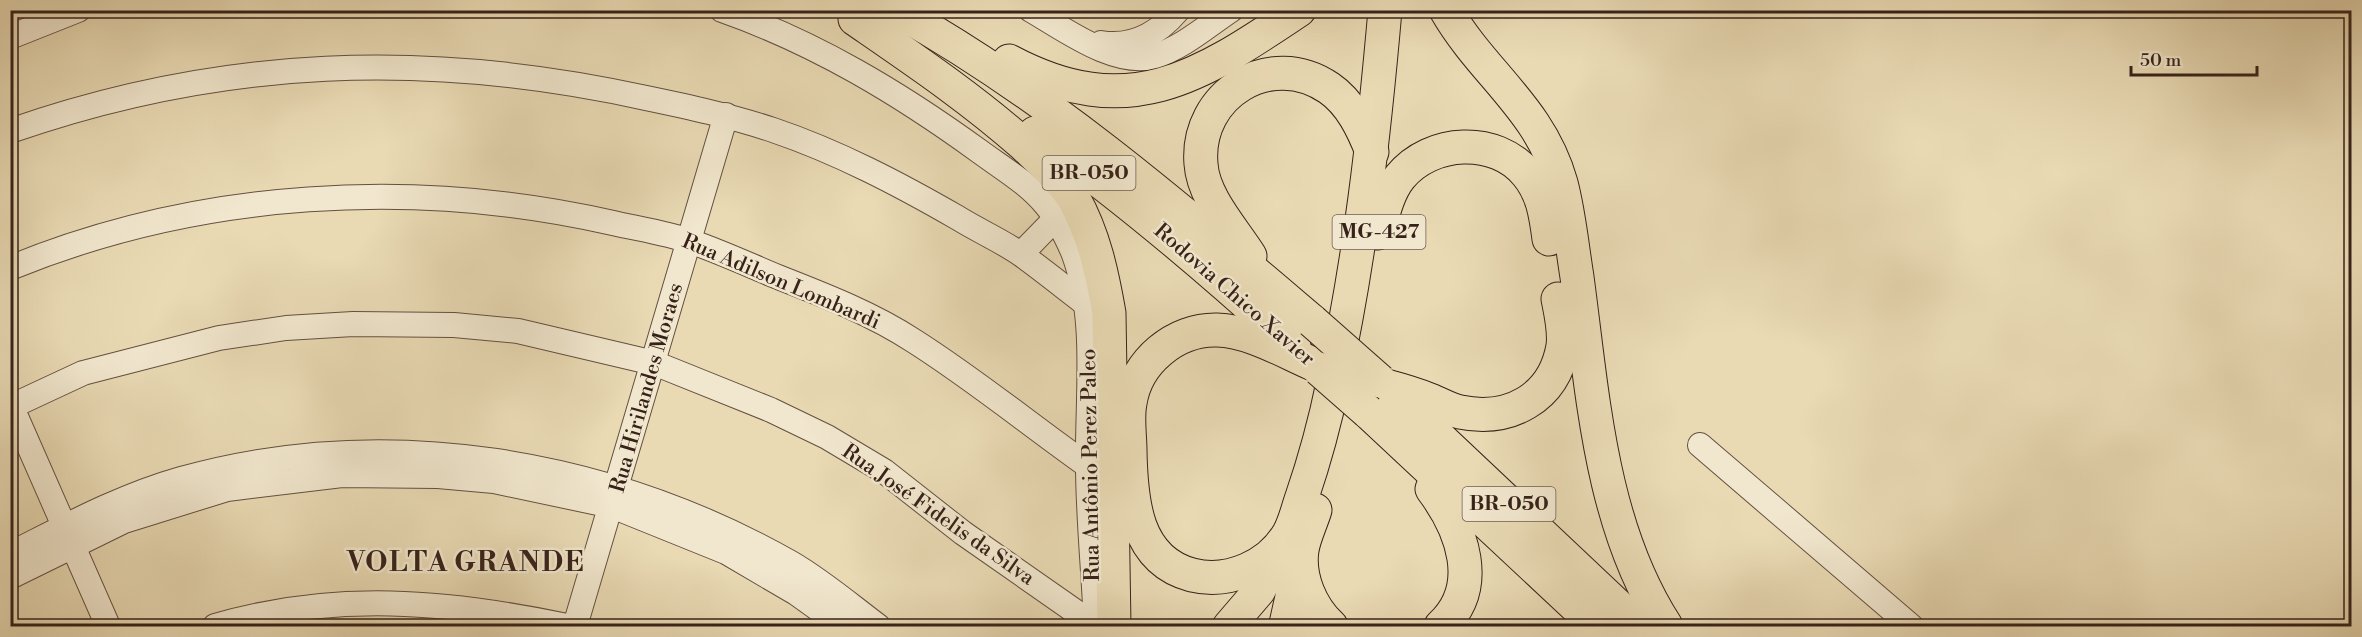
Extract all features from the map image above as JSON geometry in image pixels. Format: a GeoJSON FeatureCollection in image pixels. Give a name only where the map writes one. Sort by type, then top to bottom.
{"type":"FeatureCollection","features":[{"type":"Feature","properties":{"kind":"highway"},"geometry":{"type":"LineString","coordinates":[[896,10],[971,41],[1034,74],[1082,89],[1110,92],[1144,88],[1191,76],[1223,60],[1299,10]]}},
{"type":"Feature","properties":{"kind":"highway","name":"Rodovia Chico Xavier"},"geometry":{"type":"LineString","coordinates":[[896,10],[1007,78],[1161,194],[1312,321],[1378,393],[1639,627]]}},
{"type":"Feature","properties":{"kind":"highway","name":"MG-427"},"geometry":{"type":"LineString","coordinates":[[1328,445],[1372,154],[1386,10]]}},
{"type":"Feature","properties":{"kind":"highway","name":"MG-427"},"geometry":{"type":"LineString","coordinates":[[1295,541],[1328,445],[1363,320],[1378,233],[1396,10]]}},
{"type":"Feature","properties":{"kind":"highway"},"geometry":{"type":"LineString","coordinates":[[1446,10],[1480,60],[1535,122],[1561,182],[1598,429],[1613,504],[1637,571],[1666,627]]}},
{"type":"Feature","properties":{"kind":"highway"},"geometry":{"type":"LineString","coordinates":[[844,15],[948,82],[1012,134],[1060,180],[1083,217],[1100,264],[1109,313],[1102,626]]}},
{"type":"Feature","properties":{"kind":"highway","name":"Rodovia Chico Xavier"},"geometry":{"type":"LineString","coordinates":[[844,15],[954,75],[1076,162],[1218,276],[1316,366],[1378,393],[1391,435],[1597,627]]}},
{"type":"Feature","properties":{"kind":"highway"},"geometry":{"type":"LineString","coordinates":[[1269,284],[1208,190],[1203,174],[1201,144],[1206,124],[1215,107],[1227,94],[1261,76],[1278,73],[1306,77],[1330,89],[1352,111],[1372,154]]}},
{"type":"Feature","properties":{"kind":"highway"},"geometry":{"type":"LineString","coordinates":[[1378,233],[1393,187],[1401,175],[1428,156],[1465,146],[1487,149],[1502,155],[1527,174],[1542,201],[1563,329],[1563,345],[1544,387],[1533,399],[1504,413],[1486,417],[1456,412],[1410,392],[1378,393]]}},
{"type":"Feature","properties":{"kind":"highway"},"geometry":{"type":"LineString","coordinates":[[1316,366],[1240,334],[1216,330],[1187,334],[1160,350],[1139,375],[1129,404],[1133,508],[1145,539],[1165,561],[1193,575],[1226,576],[1255,567],[1295,541],[1309,595],[1320,616],[1331,627]]}},
{"type":"Feature","properties":{"kind":"highway"},"geometry":{"type":"LineString","coordinates":[[1391,435],[1451,517],[1464,551],[1464,583],[1460,599],[1441,627]]}},
{"type":"Feature","properties":{"kind":"main road","name":"MG-427"},"geometry":{"type":"LineString","coordinates":[[1229,627],[1259,591],[1295,541]]}},
{"type":"Feature","properties":{"kind":"main road","name":"MG-427"},"geometry":{"type":"LineString","coordinates":[[1285,627],[1295,541]]}},
{"type":"Feature","properties":{"kind":"street"},"geometry":{"type":"LineString","coordinates":[[10,37],[78,10]]}},
{"type":"Feature","properties":{"kind":"street","name":"Rua Antônio Perez Paleo"},"geometry":{"type":"LineString","coordinates":[[722,10],[753,21],[860,71],[930,115],[1022,183],[1045,204],[1056,218],[1073,253],[1086,304],[1089,330],[1088,466],[1102,626]]}},
{"type":"Feature","properties":{"kind":"street"},"geometry":{"type":"LineString","coordinates":[[1031,10],[1081,39],[1127,58],[1155,57],[1231,10]]}},
{"type":"Feature","properties":{"kind":"street"},"geometry":{"type":"LineString","coordinates":[[1081,39],[1110,44],[1137,41],[1159,30],[1178,10]]}},
{"type":"Feature","properties":{"kind":"street"},"geometry":{"type":"LineString","coordinates":[[10,131],[123,97],[160,89],[222,77],[322,67],[427,67],[583,84],[726,115],[775,130],[876,172],[1021,254],[1086,304]]}},
{"type":"Feature","properties":{"kind":"street","name":"Rua Hirilandes Moraes"},"geometry":{"type":"LineString","coordinates":[[575,627],[726,115]]}},
{"type":"Feature","properties":{"kind":"street","name":"Rua Adilson Lombardi"},"geometry":{"type":"LineString","coordinates":[[10,268],[106,235],[192,214],[267,203],[342,197],[490,201],[554,210],[690,241],[819,293],[913,340],[1088,466]]}},
{"type":"Feature","properties":{"kind":"street"},"geometry":{"type":"LineString","coordinates":[[1021,254],[1056,218]]}},
{"type":"Feature","properties":{"kind":"street","name":"Rua José Fidelis da Silva"},"geometry":{"type":"LineString","coordinates":[[11,405],[83,373],[128,360],[219,338],[286,328],[354,324],[454,326],[518,331],[654,363],[771,410],[827,437],[884,471],[963,533],[1102,626]]}},
{"type":"Feature","properties":{"kind":"street"},"geometry":{"type":"LineString","coordinates":[[11,405],[108,627]]}},
{"type":"Feature","properties":{"kind":"street"},"geometry":{"type":"LineString","coordinates":[[1700,445],[1912,625]]}},
{"type":"Feature","properties":{"kind":"street"},"geometry":{"type":"LineString","coordinates":[[10,554],[227,489],[342,475],[438,476],[615,496],[741,536],[825,586],[878,627]]}},
{"type":"Feature","properties":{"kind":"street"},"geometry":{"type":"LineString","coordinates":[[615,496],[726,552],[795,593],[842,627]]}},
{"type":"Feature","properties":{"kind":"street"},"geometry":{"type":"LineString","coordinates":[[10,577],[67,536]]}},
{"type":"Feature","properties":{"kind":"street"},"geometry":{"type":"LineString","coordinates":[[216,627],[289,611],[342,605],[417,603],[472,609],[567,627]]}},
{"type":"Feature","properties":{"kind":"district","name":"VOLTA GRANDE"},"geometry":{"type":"Point","coordinates":[466,563]}}]}
